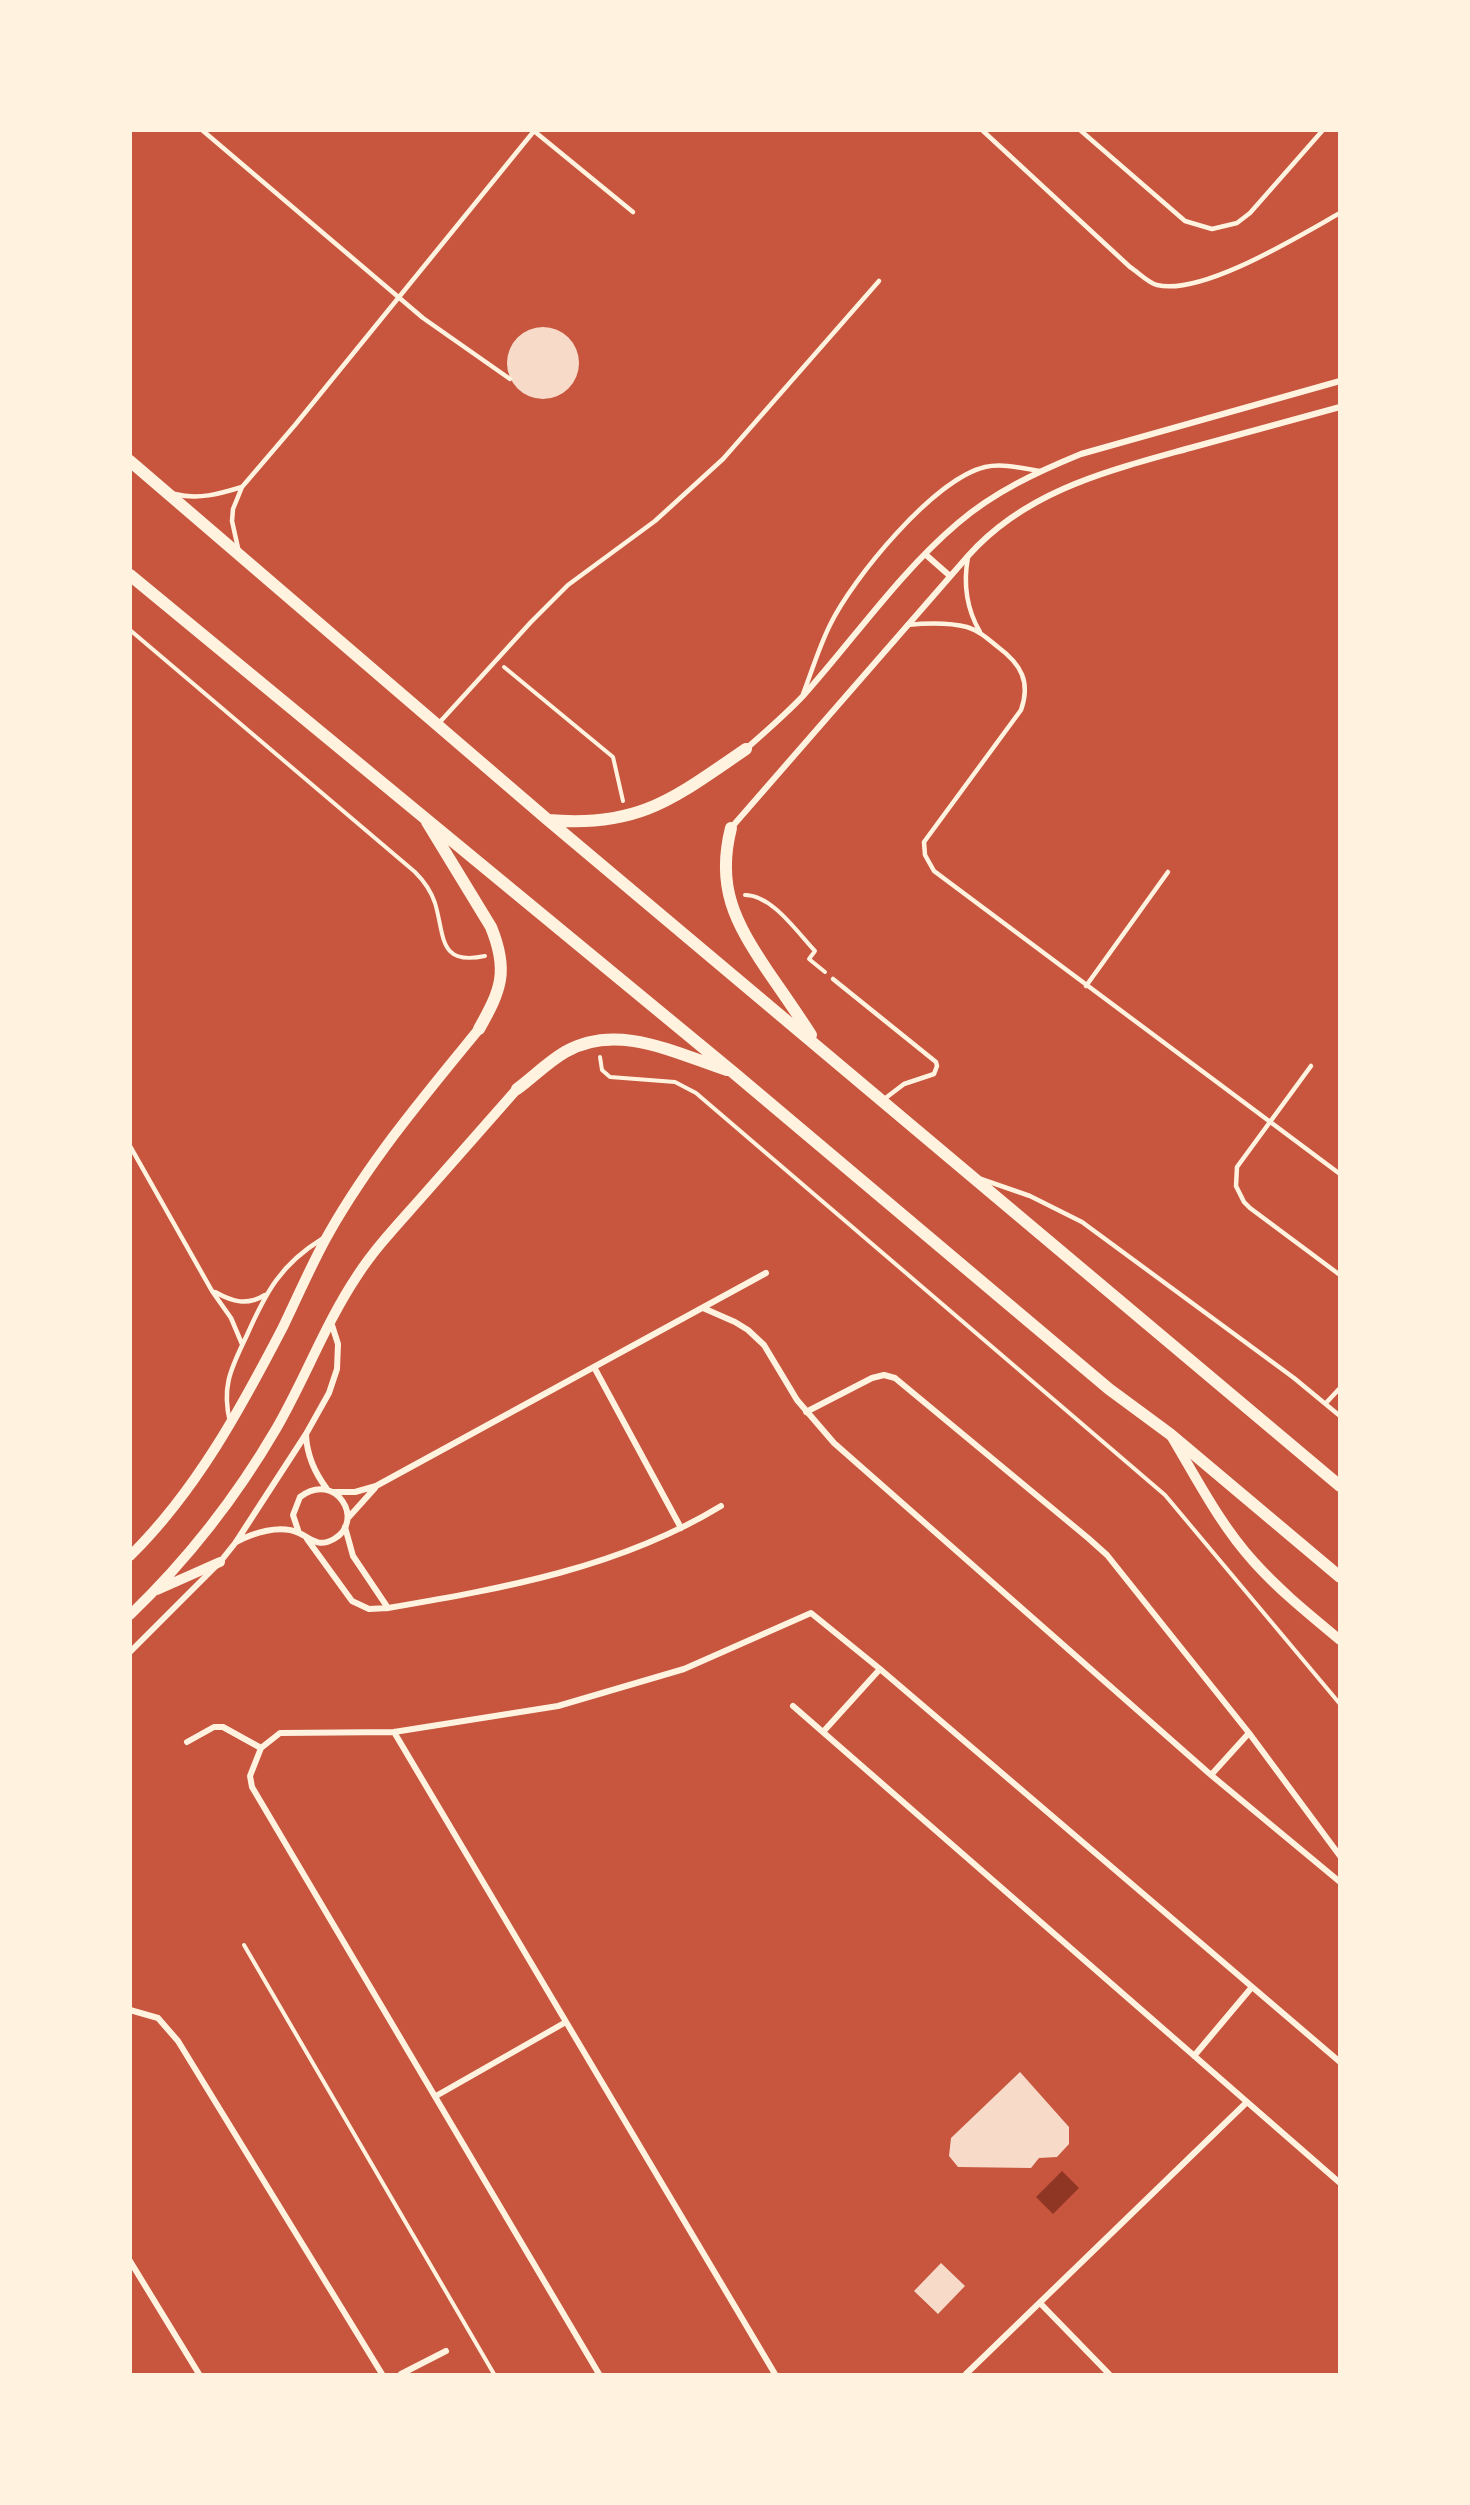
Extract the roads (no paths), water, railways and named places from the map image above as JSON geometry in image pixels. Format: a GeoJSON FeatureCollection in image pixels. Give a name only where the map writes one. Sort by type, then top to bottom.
{"type":"FeatureCollection","features":[{"type":"Feature","properties":{"kind":"main road"},"geometry":{"type":"LineString","coordinates":[[130,461],[548,820],[1340,1486]]}},
{"type":"Feature","properties":{"kind":"main road"},"geometry":{"type":"LineString","coordinates":[[130,575],[734,1072],[1109,1389],[1170,1434],[1340,1577]]}},
{"type":"Feature","properties":{"kind":"main road"},"geometry":{"type":"LineString","coordinates":[[548,820],[581,823],[626,817],[664,803],[746,749]]}},
{"type":"Feature","properties":{"kind":"main road"},"geometry":{"type":"LineString","coordinates":[[421,813],[491,927],[500,953],[500,987],[479,1029]]}},
{"type":"Feature","properties":{"kind":"main road"},"geometry":{"type":"LineString","coordinates":[[731,828],[725,864],[729,899],[744,935],[819,1046]]}},
{"type":"Feature","properties":{"kind":"main road"},"geometry":{"type":"LineString","coordinates":[[517,1089],[563,1053],[598,1040],[636,1040],[734,1072]]}},
{"type":"Feature","properties":{"kind":"street"},"geometry":{"type":"LineString","coordinates":[[746,749],[802,697],[925,554],[958,522],[975,510],[1040,471],[1081,454],[1340,381]]}},
{"type":"Feature","properties":{"kind":"street"},"geometry":{"type":"LineString","coordinates":[[731,828],[968,556],[996,528],[1010,518],[1051,494],[1091,476],[1340,407]]}},
{"type":"Feature","properties":{"kind":"street"},"geometry":{"type":"LineString","coordinates":[[925,554],[950,576]]}},
{"type":"Feature","properties":{"kind":"street"},"geometry":{"type":"LineString","coordinates":[[130,1556],[188,1489],[210,1457],[281,1330],[327,1236],[386,1144],[479,1029]]}},
{"type":"Feature","properties":{"kind":"street"},"geometry":{"type":"LineString","coordinates":[[130,1615],[154,1591],[214,1521],[257,1460],[294,1395],[330,1320],[374,1252],[517,1089]]}},
{"type":"Feature","properties":{"kind":"street"},"geometry":{"type":"LineString","coordinates":[[299,1533],[293,1515],[300,1497],[317,1488],[355,1492],[376,1486],[766,1273]]}},
{"type":"Feature","properties":{"kind":"street"},"geometry":{"type":"LineString","coordinates":[[703,1308],[741,1326],[764,1345],[806,1412],[843,1451],[1211,1775],[1340,1882]]}},
{"type":"Feature","properties":{"kind":"street"},"geometry":{"type":"LineString","coordinates":[[130,1652],[220,1562],[236,1542],[306,1434],[329,1393],[337,1369],[338,1344],[330,1320]]}},
{"type":"Feature","properties":{"kind":"street"},"geometry":{"type":"LineString","coordinates":[[594,1367],[681,1528]]}},
{"type":"Feature","properties":{"kind":"street"},"geometry":{"type":"LineString","coordinates":[[806,1412],[872,1378],[884,1375],[896,1378],[1107,1555],[1249,1734],[1340,1856]]}},
{"type":"Feature","properties":{"kind":"street"},"geometry":{"type":"LineString","coordinates":[[306,1434],[309,1458],[316,1474],[330,1491],[341,1498],[346,1508],[347,1519],[345,1527],[333,1540],[324,1543],[307,1539]]}},
{"type":"Feature","properties":{"kind":"street"},"geometry":{"type":"LineString","coordinates":[[1170,1434],[1222,1521],[1253,1561],[1284,1593],[1340,1640]]}},
{"type":"Feature","properties":{"kind":"street"},"geometry":{"type":"LineString","coordinates":[[347,1519],[376,1486]]}},
{"type":"Feature","properties":{"kind":"street"},"geometry":{"type":"LineString","coordinates":[[236,1542],[248,1536],[273,1531],[299,1533],[307,1539],[352,1601],[369,1609],[388,1608],[503,1588],[556,1575],[644,1544],[681,1528],[721,1506]]}},
{"type":"Feature","properties":{"kind":"street"},"geometry":{"type":"LineString","coordinates":[[345,1527],[353,1556],[388,1608]]}},
{"type":"Feature","properties":{"kind":"street"},"geometry":{"type":"LineString","coordinates":[[154,1591],[220,1562]]}},
{"type":"Feature","properties":{"kind":"street"},"geometry":{"type":"LineString","coordinates":[[599,2374],[252,1787],[250,1776],[261,1748],[280,1733],[394,1732],[558,1706],[684,1669],[811,1613],[880,1669],[1340,2062]]}},
{"type":"Feature","properties":{"kind":"street"},"geometry":{"type":"LineString","coordinates":[[823,1732],[880,1669]]}},
{"type":"Feature","properties":{"kind":"street"},"geometry":{"type":"LineString","coordinates":[[793,1706],[1340,2183]]}},
{"type":"Feature","properties":{"kind":"street"},"geometry":{"type":"LineString","coordinates":[[187,1742],[214,1727],[224,1727],[261,1748]]}},
{"type":"Feature","properties":{"kind":"street"},"geometry":{"type":"LineString","coordinates":[[394,1732],[775,2374]]}},
{"type":"Feature","properties":{"kind":"street"},"geometry":{"type":"LineString","coordinates":[[1211,1775],[1249,1734]]}},
{"type":"Feature","properties":{"kind":"street"},"geometry":{"type":"LineString","coordinates":[[1194,2056],[1252,1988]]}},
{"type":"Feature","properties":{"kind":"street"},"geometry":{"type":"LineString","coordinates":[[130,2010],[158,2018],[178,2041],[382,2374]]}},
{"type":"Feature","properties":{"kind":"street"},"geometry":{"type":"LineString","coordinates":[[436,2096],[566,2022]]}},
{"type":"Feature","properties":{"kind":"street"},"geometry":{"type":"LineString","coordinates":[[966,2374],[1247,2102]]}},
{"type":"Feature","properties":{"kind":"street"},"geometry":{"type":"LineString","coordinates":[[130,2261],[198,2374]]}},
{"type":"Feature","properties":{"kind":"street"},"geometry":{"type":"LineString","coordinates":[[1040,2303],[1109,2374]]}},
{"type":"Feature","properties":{"kind":"street"},"geometry":{"type":"LineString","coordinates":[[401,2374],[446,2351]]}},
{"type":"Feature","properties":{"kind":"lane"},"geometry":{"type":"LineString","coordinates":[[202,130],[423,318],[510,379]]}},
{"type":"Feature","properties":{"kind":"lane"},"geometry":{"type":"LineString","coordinates":[[982,130],[1130,267],[1156,285],[1182,286],[1217,276],[1286,243],[1340,213]]}},
{"type":"Feature","properties":{"kind":"lane"},"geometry":{"type":"LineString","coordinates":[[1080,130],[1185,221],[1212,230],[1237,223],[1250,213],[1323,130]]}},
{"type":"Feature","properties":{"kind":"lane"},"geometry":{"type":"LineString","coordinates":[[240,556],[232,521],[233,509],[242,487],[534,131],[633,212]]}},
{"type":"Feature","properties":{"kind":"lane"},"geometry":{"type":"LineString","coordinates":[[438,726],[496,660],[568,585],[655,521],[701,481],[879,281]]}},
{"type":"Feature","properties":{"kind":"lane"},"geometry":{"type":"LineString","coordinates":[[802,697],[829,625],[843,601],[862,575],[941,490],[968,472],[987,466],[1009,466],[1040,471]]}},
{"type":"Feature","properties":{"kind":"lane"},"geometry":{"type":"LineString","coordinates":[[166,492],[205,497],[242,487]]}},
{"type":"Feature","properties":{"kind":"lane"},"geometry":{"type":"LineString","coordinates":[[968,556],[966,591],[969,608],[980,632],[1018,664],[1025,681],[1025,700],[1021,710],[924,842],[925,855],[934,871],[1340,1174]]}},
{"type":"Feature","properties":{"kind":"lane"},"geometry":{"type":"LineString","coordinates":[[907,625],[945,623],[980,632]]}},
{"type":"Feature","properties":{"kind":"lane"},"geometry":{"type":"LineString","coordinates":[[1086,986],[1168,872]]}},
{"type":"Feature","properties":{"kind":"lane"},"geometry":{"type":"LineString","coordinates":[[833,979],[936,1062],[938,1066],[934,1074],[904,1084],[882,1101]]}},
{"type":"Feature","properties":{"kind":"lane"},"geometry":{"type":"LineString","coordinates":[[1311,1066],[1237,1167],[1236,1177],[1239,1194],[1250,1208],[1340,1275]]}},
{"type":"Feature","properties":{"kind":"lane"},"geometry":{"type":"LineString","coordinates":[[130,1146],[212,1291],[231,1318],[242,1344]]}},
{"type":"Feature","properties":{"kind":"lane"},"geometry":{"type":"LineString","coordinates":[[968,1175],[1030,1196],[1082,1222],[1148,1269],[1326,1403],[1340,1416]]}},
{"type":"Feature","properties":{"kind":"lane"},"geometry":{"type":"LineString","coordinates":[[230,1422],[227,1409],[227,1381],[265,1295],[273,1281],[292,1262],[327,1236]]}},
{"type":"Feature","properties":{"kind":"lane"},"geometry":{"type":"LineString","coordinates":[[212,1291],[227,1299],[243,1303],[265,1295]]}},
{"type":"Feature","properties":{"kind":"lane"},"geometry":{"type":"LineString","coordinates":[[1326,1403],[1340,1388]]}}]}
